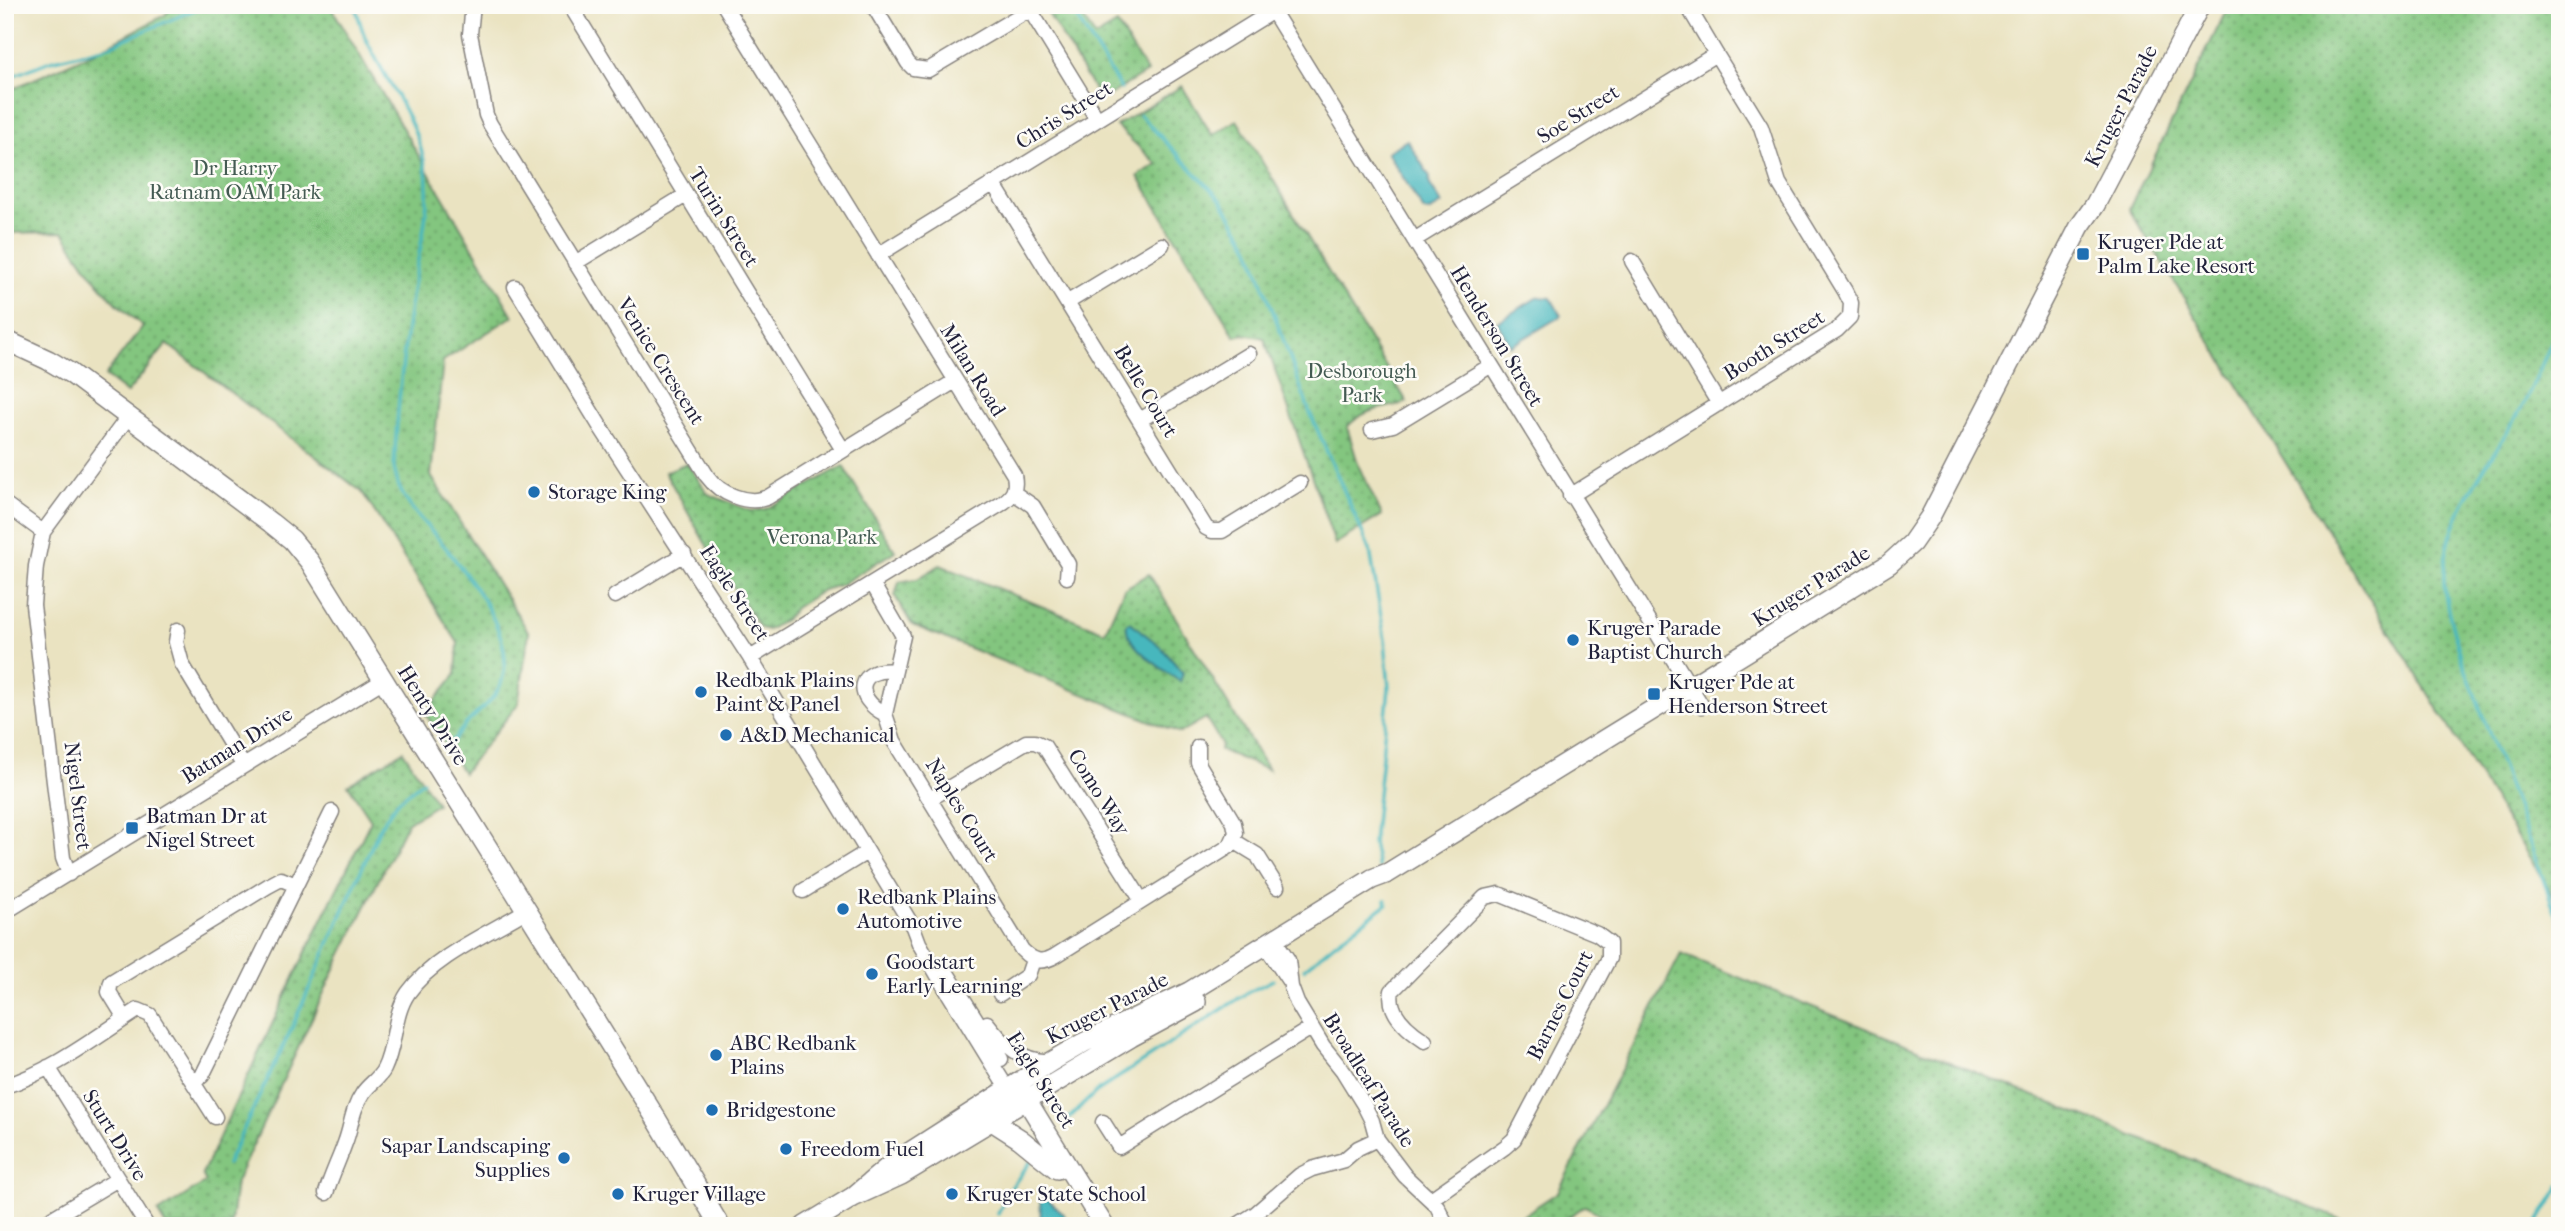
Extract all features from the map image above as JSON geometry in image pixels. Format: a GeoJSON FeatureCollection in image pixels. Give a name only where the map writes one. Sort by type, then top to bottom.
{"type":"FeatureCollection","features":[{"type":"Feature","properties":{"kind":"street","name":"Venice Crescent"},"geometry":{"type":"LineString","coordinates":[[472,5],[470,34],[486,115],[707,476],[718,488],[745,500],[760,501],[956,381]]}},
{"type":"Feature","properties":{"kind":"street","name":"Turin Street"},"geometry":{"type":"LineString","coordinates":[[570,5],[843,450]]}},
{"type":"Feature","properties":{"kind":"street","name":"Milan Road"},"geometry":{"type":"LineString","coordinates":[[724,5],[1014,475],[1014,493]]}},
{"type":"Feature","properties":{"kind":"street"},"geometry":{"type":"LineString","coordinates":[[873,5],[908,63],[913,68],[928,70],[937,67],[1028,8],[1097,120]]}},
{"type":"Feature","properties":{"kind":"street"},"geometry":{"type":"LineString","coordinates":[[1687,5],[1716,54]]}},
{"type":"Feature","properties":{"kind":"street","name":"Kruger Parade"},"geometry":{"type":"LineString","coordinates":[[853,1197],[892,1163],[1017,1095],[1273,947],[1372,879],[1388,873],[1889,564],[1912,543],[1930,517],[2080,226],[2121,129],[2185,5]]}},
{"type":"Feature","properties":{"kind":"street","name":"Kruger Parade"},"geometry":{"type":"LineString","coordinates":[[2080,226],[2095,205],[2200,5]]}},
{"type":"Feature","properties":{"kind":"street","name":"Chris Street"},"geometry":{"type":"LineString","coordinates":[[878,255],[1097,120],[1271,8]]}},
{"type":"Feature","properties":{"kind":"street","name":"Henderson Street"},"geometry":{"type":"LineString","coordinates":[[1271,8],[1702,706]]}},
{"type":"Feature","properties":{"kind":"street","name":"Soe Street"},"geometry":{"type":"LineString","coordinates":[[1414,240],[1716,54]]}},
{"type":"Feature","properties":{"kind":"street","name":"Booth Street"},"geometry":{"type":"LineString","coordinates":[[1570,496],[1845,324],[1852,311],[1845,292],[1779,183],[1756,117],[1716,54]]}},
{"type":"Feature","properties":{"kind":"street","name":"Belle Court"},"geometry":{"type":"LineString","coordinates":[[993,183],[1201,522],[1212,531],[1222,531],[1300,483]]}},
{"type":"Feature","properties":{"kind":"street"},"geometry":{"type":"LineString","coordinates":[[575,263],[686,195]]}},
{"type":"Feature","properties":{"kind":"street"},"geometry":{"type":"LineString","coordinates":[[1068,302],[1162,245]]}},
{"type":"Feature","properties":{"kind":"street"},"geometry":{"type":"LineString","coordinates":[[1632,261],[1719,404]]}},
{"type":"Feature","properties":{"kind":"street","name":"Eagle Street"},"geometry":{"type":"LineString","coordinates":[[515,287],[601,428],[750,658],[913,927],[941,981],[1104,1226]]}},
{"type":"Feature","properties":{"kind":"street","name":"Henty Drive"},"geometry":{"type":"LineString","coordinates":[[5,341],[70,373],[292,540],[310,562],[721,1222]]}},
{"type":"Feature","properties":{"kind":"street"},"geometry":{"type":"LineString","coordinates":[[1140,420],[1249,354]]}},
{"type":"Feature","properties":{"kind":"street"},"geometry":{"type":"LineString","coordinates":[[1372,430],[1393,425],[1490,366]]}},
{"type":"Feature","properties":{"kind":"street","name":"Nigel Street"},"geometry":{"type":"LineString","coordinates":[[69,874],[63,858],[33,605],[36,566],[43,531],[128,417]]}},
{"type":"Feature","properties":{"kind":"street"},"geometry":{"type":"LineString","coordinates":[[750,658],[1001,504],[1014,493],[1033,506],[1068,564],[1067,577]]}},
{"type":"Feature","properties":{"kind":"street"},"geometry":{"type":"LineString","coordinates":[[5,504],[43,531]]}},
{"type":"Feature","properties":{"kind":"street"},"geometry":{"type":"LineString","coordinates":[[615,596],[684,554]]}},
{"type":"Feature","properties":{"kind":"street"},"geometry":{"type":"LineString","coordinates":[[872,583],[903,636],[884,714]]}},
{"type":"Feature","properties":{"kind":"street"},"geometry":{"type":"LineString","coordinates":[[178,630],[176,642],[181,664],[243,765]]}},
{"type":"Feature","properties":{"kind":"street","name":"Naples Court"},"geometry":{"type":"LineString","coordinates":[[895,671],[884,669],[875,672],[864,682],[862,687],[866,701],[884,714],[894,741],[1022,950],[1033,960]]}},
{"type":"Feature","properties":{"kind":"street","name":"Batman Drive"},"geometry":{"type":"LineString","coordinates":[[5,912],[384,680]]}},
{"type":"Feature","properties":{"kind":"street","name":"Como Way"},"geometry":{"type":"LineString","coordinates":[[930,799],[1016,746],[1035,742],[1044,746],[1142,901]]}},
{"type":"Feature","properties":{"kind":"street"},"geometry":{"type":"LineString","coordinates":[[1000,994],[1028,975],[1033,960],[1048,960],[1223,852],[1234,841],[1234,823],[1198,763],[1198,747]]}},
{"type":"Feature","properties":{"kind":"street"},"geometry":{"type":"LineString","coordinates":[[193,1082],[202,1076],[332,813]]}},
{"type":"Feature","properties":{"kind":"street"},"geometry":{"type":"LineString","coordinates":[[1234,841],[1257,855],[1278,887]]}},
{"type":"Feature","properties":{"kind":"street"},"geometry":{"type":"LineString","coordinates":[[803,891],[867,852]]}},
{"type":"Feature","properties":{"kind":"street"},"geometry":{"type":"LineString","coordinates":[[125,1018],[109,992],[111,982],[268,886],[281,880],[296,885]]}},
{"type":"Feature","properties":{"kind":"street","name":"Barnes Court"},"geometry":{"type":"LineString","coordinates":[[1425,1041],[1410,1031],[1396,1014],[1391,1004],[1392,990],[1485,897],[1499,894],[1597,934],[1609,943],[1609,958],[1514,1139],[1431,1199]]}},
{"type":"Feature","properties":{"kind":"street"},"geometry":{"type":"LineString","coordinates":[[326,1193],[346,1140],[351,1116],[364,1090],[384,1069],[395,1041],[399,1012],[408,993],[439,963],[527,910]]}},
{"type":"Feature","properties":{"kind":"street","name":"Eagle Street"},"geometry":{"type":"LineString","coordinates":[[913,927],[925,939],[963,996],[1057,1169],[1093,1226]]}},
{"type":"Feature","properties":{"kind":"street","name":"Kruger Parade"},"geometry":{"type":"LineString","coordinates":[[805,1226],[853,1197],[901,1175],[992,1121],[1052,1061],[1273,947]]}},
{"type":"Feature","properties":{"kind":"street","name":"Broadleaf Parade"},"geometry":{"type":"LineString","coordinates":[[1273,947],[1288,960],[1290,982],[1297,1003],[1364,1105],[1377,1139],[1405,1176],[1431,1199],[1443,1215],[1447,1226]]}},
{"type":"Feature","properties":{"kind":"street"},"geometry":{"type":"LineString","coordinates":[[963,996],[997,1035],[1023,1056],[1036,1062],[1052,1061]]}},
{"type":"Feature","properties":{"kind":"street"},"geometry":{"type":"LineString","coordinates":[[5,1086],[23,1081],[48,1067],[138,1010],[150,1015],[215,1117]]}},
{"type":"Feature","properties":{"kind":"street"},"geometry":{"type":"LineString","coordinates":[[1103,1122],[1119,1147],[1311,1028]]}},
{"type":"Feature","properties":{"kind":"street","name":"Sturt Drive"},"geometry":{"type":"LineString","coordinates":[[48,1067],[147,1226]]}},
{"type":"Feature","properties":{"kind":"street"},"geometry":{"type":"LineString","coordinates":[[992,1121],[1020,1139],[1057,1169]]}},
{"type":"Feature","properties":{"kind":"street"},"geometry":{"type":"LineString","coordinates":[[1236,1226],[1255,1214],[1300,1175],[1312,1168],[1344,1160],[1358,1148],[1377,1139]]}},
{"type":"Feature","properties":{"kind":"street"},"geometry":{"type":"LineString","coordinates":[[39,1226],[118,1179]]}},
{"type":"Feature","properties":{"kind":"green space","name":"Dr Harry Ratnam OAM Park"},"geometry":{"type":"Polygon","coordinates":[[[174,5],[330,5],[513,316],[443,361],[431,476],[529,633],[518,704],[463,773],[425,713],[456,674],[458,643],[362,492],[167,344],[127,393],[105,376],[143,326],[98,283],[63,232],[5,233],[5,92],[95,52],[165,15],[174,5]]]}},
{"type":"Feature","properties":{"kind":"green space"},"geometry":{"type":"Polygon","coordinates":[[[1043,5],[1076,5],[1095,37],[1117,24],[1147,72],[1102,97],[1096,93],[1043,5]]]}},
{"type":"Feature","properties":{"kind":"green space"},"geometry":{"type":"Polygon","coordinates":[[[2229,5],[2560,5],[2560,907],[2129,209],[2229,5]]]}},
{"type":"Feature","properties":{"kind":"green space","name":"Desborough Park"},"geometry":{"type":"Polygon","coordinates":[[[1182,86],[1212,135],[1237,120],[1407,402],[1368,412],[1347,427],[1359,467],[1382,515],[1335,544],[1264,338],[1244,334],[1235,336],[1138,176],[1157,164],[1116,126],[1182,86]]]}},
{"type":"Feature","properties":{"kind":"green space","name":"Verona Park"},"geometry":{"type":"Polygon","coordinates":[[[687,463],[708,494],[751,511],[766,509],[843,466],[895,551],[842,584],[823,590],[768,630],[760,628],[704,541],[665,472],[687,463]]]}},
{"type":"Feature","properties":{"kind":"green space"},"geometry":{"type":"Polygon","coordinates":[[[940,565],[1105,632],[1124,589],[1149,574],[1268,770],[1220,750],[1221,743],[1206,718],[1180,733],[912,625],[895,596],[899,582],[917,579],[940,565]]]}},
{"type":"Feature","properties":{"kind":"green space"},"geometry":{"type":"Polygon","coordinates":[[[403,751],[437,804],[407,823],[338,962],[236,1182],[231,1223],[228,1226],[166,1226],[158,1213],[206,1182],[202,1174],[371,820],[348,785],[403,751]]]}},
{"type":"Feature","properties":{"kind":"green space"},"geometry":{"type":"Polygon","coordinates":[[[1681,954],[2357,1226],[1621,1226],[1585,1206],[1555,1226],[1507,1226],[1558,1192],[1681,954]]]}},
{"type":"Feature","properties":{"kind":"water"},"geometry":{"type":"Polygon","coordinates":[[[1407,140],[1430,177],[1429,183],[1442,204],[1429,212],[1424,211],[1387,152],[1407,140]]]}},
{"type":"Feature","properties":{"kind":"water"},"geometry":{"type":"Polygon","coordinates":[[[1538,297],[1551,298],[1561,316],[1511,346],[1497,322],[1538,297]]]}},
{"type":"Feature","properties":{"kind":"water"},"geometry":{"type":"Polygon","coordinates":[[[1130,622],[1161,647],[1183,673],[1180,682],[1137,648],[1127,631],[1127,623],[1130,622]]]}},
{"type":"Feature","properties":{"kind":"water"},"geometry":{"type":"Polygon","coordinates":[[[1046,1197],[1064,1215],[1070,1226],[1041,1226],[1040,1199],[1046,1197]]]}},
{"type":"Feature","properties":{"kind":"waterway"},"geometry":{"type":"LineString","coordinates":[[5,79],[50,61],[104,48],[206,5]]}},
{"type":"Feature","properties":{"kind":"waterway"},"geometry":{"type":"LineString","coordinates":[[355,5],[365,37],[412,126],[423,156],[426,174],[426,209],[405,341],[394,468],[404,497],[479,593],[503,646],[505,664],[496,692],[448,744]]}},
{"type":"Feature","properties":{"kind":"waterway"},"geometry":{"type":"LineString","coordinates":[[1069,5],[1121,89]]}},
{"type":"Feature","properties":{"kind":"waterway"},"geometry":{"type":"LineString","coordinates":[[1140,115],[1222,201],[1250,248],[1310,413],[1370,550],[1385,640],[1389,688],[1373,843],[1378,867]]}},
{"type":"Feature","properties":{"kind":"waterway"},"geometry":{"type":"LineString","coordinates":[[2560,322],[2524,404],[2461,510],[2447,551],[2444,573],[2447,605],[2461,657],[2560,925]]}},
{"type":"Feature","properties":{"kind":"waterway"},"geometry":{"type":"LineString","coordinates":[[227,1164],[290,1032],[381,825],[398,801],[423,781]]}},
{"type":"Feature","properties":{"kind":"waterway"},"geometry":{"type":"LineString","coordinates":[[1304,969],[1387,904],[1386,900]]}},
{"type":"Feature","properties":{"kind":"waterway"},"geometry":{"type":"LineString","coordinates":[[1064,1123],[1096,1092],[1247,993],[1273,980]]}},
{"type":"Feature","properties":{"kind":"waterway"},"geometry":{"type":"LineString","coordinates":[[998,1214],[1008,1192],[1031,1161]]}},
{"type":"Feature","properties":{"kind":"waterway"},"geometry":{"type":"LineString","coordinates":[[2536,1226],[2560,1186]]}},
{"type":"Feature","properties":{"kind":"place","name":"Kruger Pde at Palm Lake Resort"},"geometry":{"type":"Point","coordinates":[2083,254]}},
{"type":"Feature","properties":{"kind":"place","name":"Storage King"},"geometry":{"type":"Point","coordinates":[534,492]}},
{"type":"Feature","properties":{"kind":"place","name":"Kruger Parade Baptist Church"},"geometry":{"type":"Point","coordinates":[1573,640]}},
{"type":"Feature","properties":{"kind":"place","name":"Redbank Plains Paint & Panel"},"geometry":{"type":"Point","coordinates":[701,692]}},
{"type":"Feature","properties":{"kind":"place","name":"Kruger Pde at Henderson Street"},"geometry":{"type":"Point","coordinates":[1654,694]}},
{"type":"Feature","properties":{"kind":"place","name":"A&D Mechanical"},"geometry":{"type":"Point","coordinates":[726,735]}},
{"type":"Feature","properties":{"kind":"place","name":"Batman Dr at Nigel Street"},"geometry":{"type":"Point","coordinates":[132,828]}},
{"type":"Feature","properties":{"kind":"place","name":"Redbank Plains Automotive"},"geometry":{"type":"Point","coordinates":[843,909]}},
{"type":"Feature","properties":{"kind":"place","name":"Goodstart Early Learning"},"geometry":{"type":"Point","coordinates":[872,974]}},
{"type":"Feature","properties":{"kind":"place","name":"ABC Redbank Plains"},"geometry":{"type":"Point","coordinates":[716,1055]}},
{"type":"Feature","properties":{"kind":"place","name":"Bridgestone"},"geometry":{"type":"Point","coordinates":[712,1110]}},
{"type":"Feature","properties":{"kind":"place","name":"Freedom Fuel"},"geometry":{"type":"Point","coordinates":[786,1149]}},
{"type":"Feature","properties":{"kind":"place","name":"Sapar Landscaping Supplies"},"geometry":{"type":"Point","coordinates":[564,1158]}},
{"type":"Feature","properties":{"kind":"place","name":"Kruger Village"},"geometry":{"type":"Point","coordinates":[618,1194]}},
{"type":"Feature","properties":{"kind":"place","name":"Kruger State School"},"geometry":{"type":"Point","coordinates":[952,1194]}}]}
